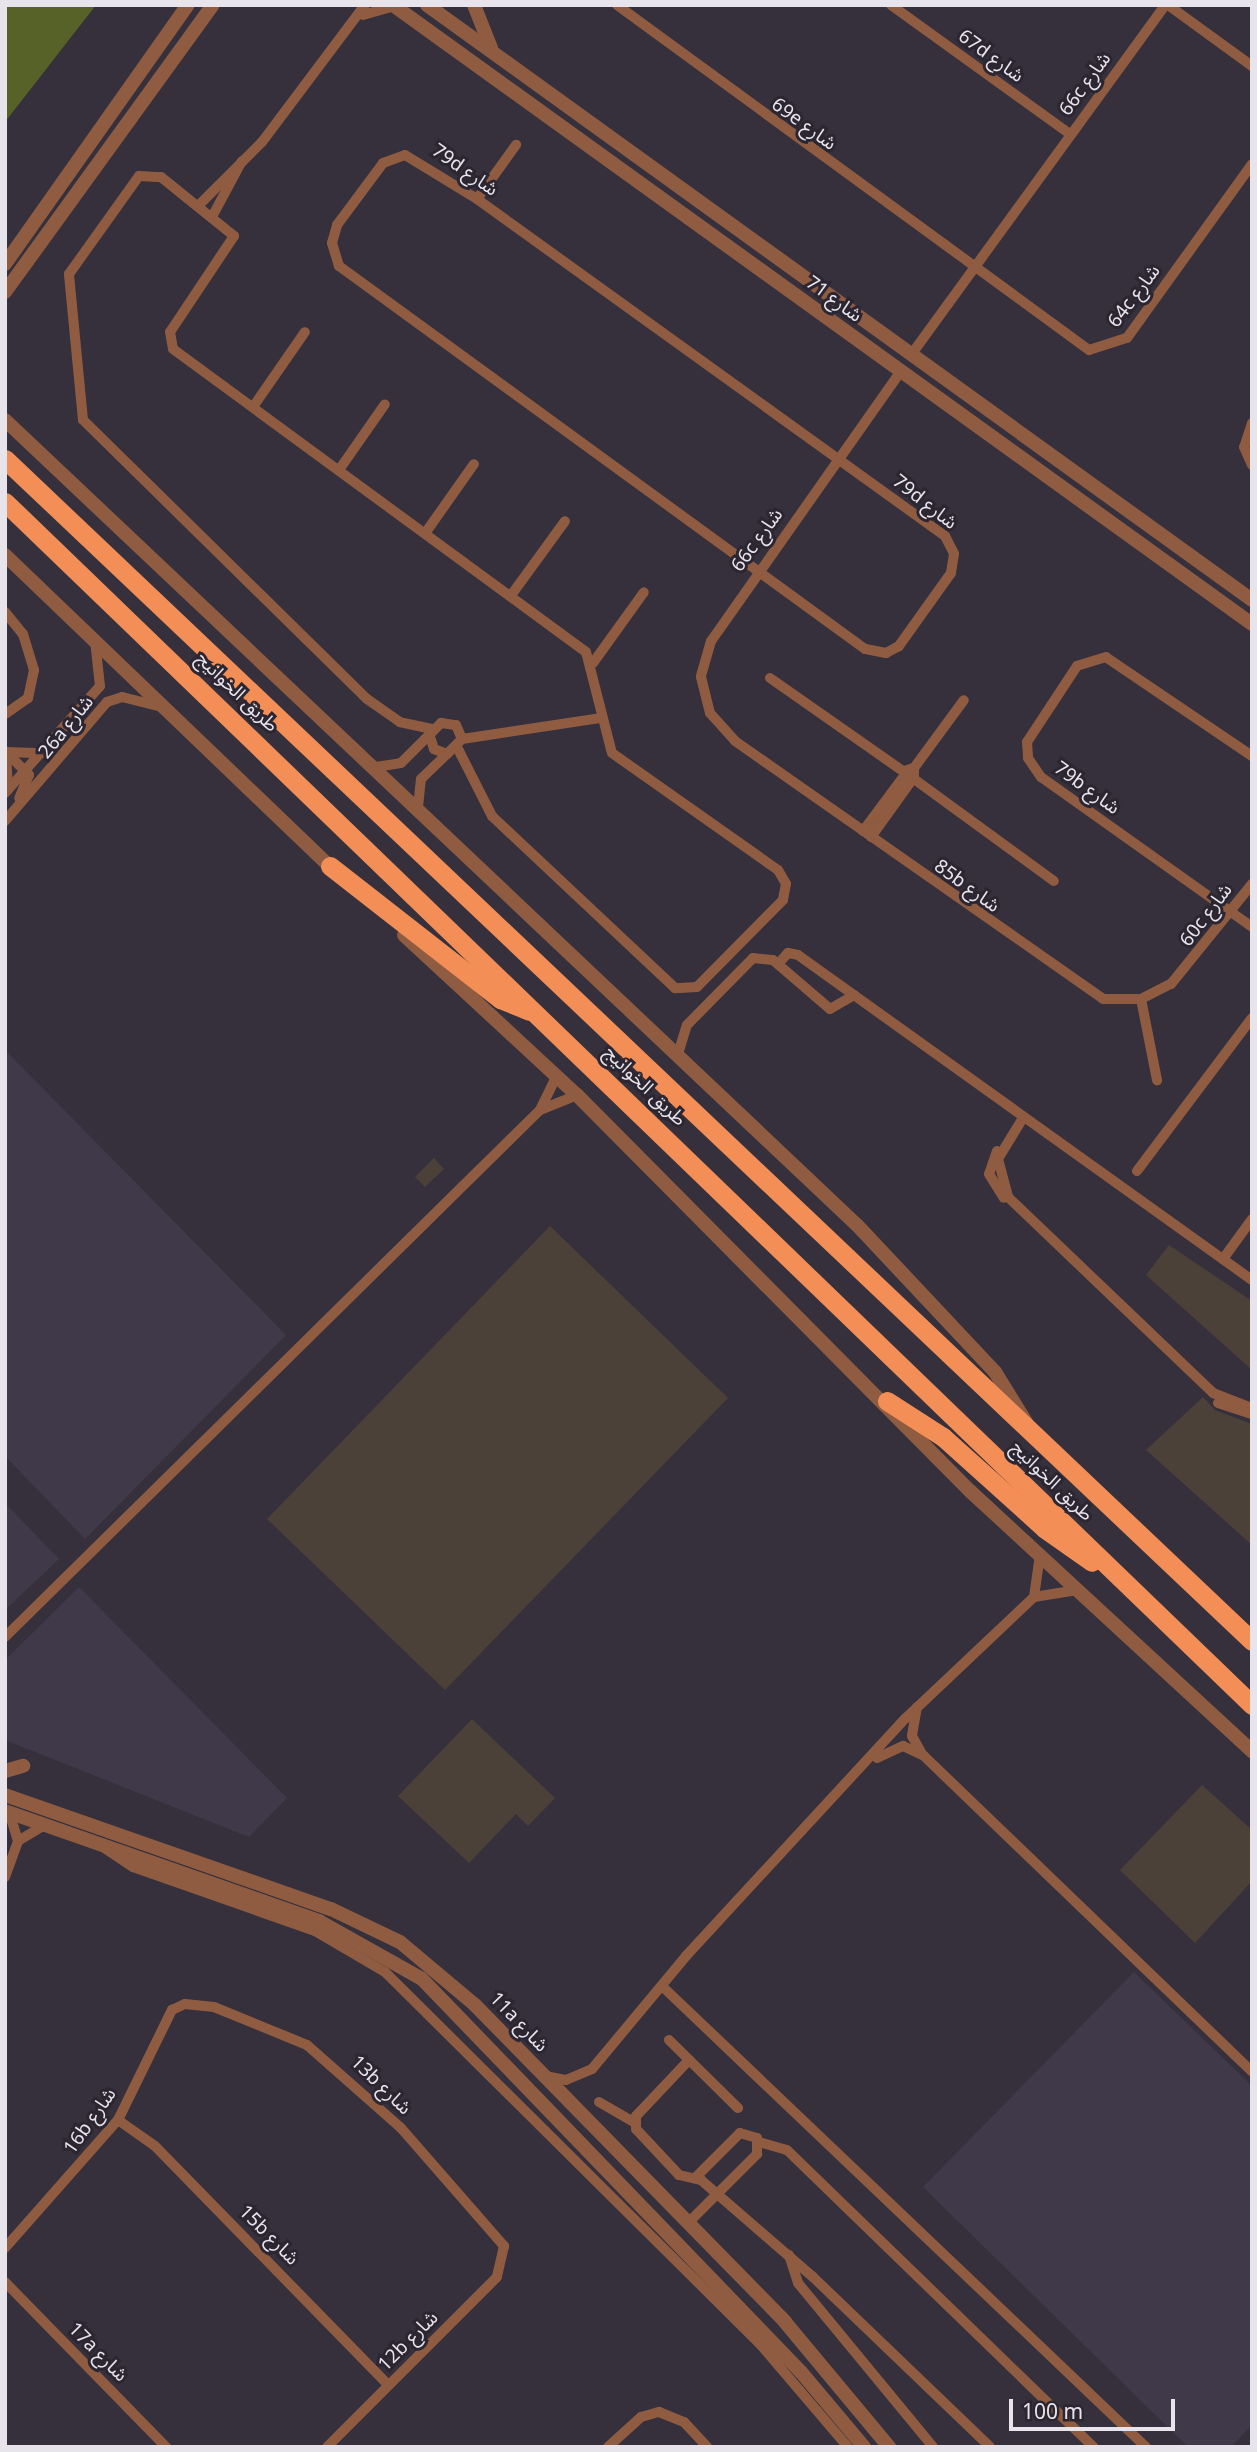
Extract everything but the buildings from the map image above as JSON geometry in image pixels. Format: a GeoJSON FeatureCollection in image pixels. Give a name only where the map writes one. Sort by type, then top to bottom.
{"type":"FeatureCollection","features":[{"type":"Feature","properties":{"kind":"highway","name":"طريق الخوانيج"},"geometry":{"type":"LineString","coordinates":[[5,459],[1252,1641]]}},
{"type":"Feature","properties":{"kind":"highway","name":"طريق الخوانيج"},"geometry":{"type":"LineString","coordinates":[[5,502],[1252,1705]]}},
{"type":"Feature","properties":{"kind":"highway"},"geometry":{"type":"LineString","coordinates":[[330,866],[500,999],[535,1011]]}},
{"type":"Feature","properties":{"kind":"highway"},"geometry":{"type":"LineString","coordinates":[[887,1401],[943,1437],[1061,1543],[1115,1573]]}},
{"type":"Feature","properties":{"kind":"street"},"geometry":{"type":"LineString","coordinates":[[5,264],[188,5]]}},
{"type":"Feature","properties":{"kind":"street"},"geometry":{"type":"LineString","coordinates":[[5,292],[213,5]]}},
{"type":"Feature","properties":{"kind":"street","name":"شارع 71"},"geometry":{"type":"LineString","coordinates":[[427,5],[1252,600]]}},
{"type":"Feature","properties":{"kind":"street"},"geometry":{"type":"LineString","coordinates":[[474,5],[493,52]]}},
{"type":"Feature","properties":{"kind":"street","name":"69e شارع"},"geometry":{"type":"LineString","coordinates":[[617,5],[974,269]]}},
{"type":"Feature","properties":{"kind":"street","name":"67d شارع"},"geometry":{"type":"LineString","coordinates":[[891,5],[1070,134]]}},
{"type":"Feature","properties":{"kind":"street"},"geometry":{"type":"LineString","coordinates":[[199,205],[242,161],[364,10],[394,6]]}},
{"type":"Feature","properties":{"kind":"street","name":"شارع 71"},"geometry":{"type":"LineString","coordinates":[[394,6],[1252,624]]}},
{"type":"Feature","properties":{"kind":"street"},"geometry":{"type":"LineString","coordinates":[[1171,6],[1252,66]]}},
{"type":"Feature","properties":{"kind":"street","name":"66c شارع"},"geometry":{"type":"LineString","coordinates":[[911,355],[1070,134],[1171,6]]}},
{"type":"Feature","properties":{"kind":"street"},"geometry":{"type":"LineString","coordinates":[[477,199],[516,145]]}},
{"type":"Feature","properties":{"kind":"street","name":"79d شارع"},"geometry":{"type":"LineString","coordinates":[[393,157],[417,158],[477,199],[945,536],[954,554],[946,581],[899,646],[878,653],[757,571],[336,261],[337,225],[379,167],[393,157]]}},
{"type":"Feature","properties":{"kind":"street"},"geometry":{"type":"LineString","coordinates":[[213,215],[242,161]]}},
{"type":"Feature","properties":{"kind":"street","name":"64c شارع"},"geometry":{"type":"LineString","coordinates":[[974,269],[1071,342],[1110,349],[1127,338],[1252,164]]}},
{"type":"Feature","properties":{"kind":"street"},"geometry":{"type":"LineString","coordinates":[[376,767],[398,766],[431,733],[451,723],[497,821],[670,984],[692,989],[780,904],[785,879],[617,758],[601,718],[593,663],[512,594],[173,349],[169,340],[233,242],[232,230],[156,174],[145,174],[74,260],[67,288],[83,420],[367,699],[400,722],[431,733],[442,753]]}},
{"type":"Feature","properties":{"kind":"street"},"geometry":{"type":"LineString","coordinates":[[833,322],[842,316],[897,354],[911,355]]}},
{"type":"Feature","properties":{"kind":"street"},"geometry":{"type":"LineString","coordinates":[[253,407],[305,332]]}},
{"type":"Feature","properties":{"kind":"street","name":"66c شارع"},"geometry":{"type":"LineString","coordinates":[[736,741],[710,713],[701,677],[711,641],[757,571],[901,371]]}},
{"type":"Feature","properties":{"kind":"street"},"geometry":{"type":"LineString","coordinates":[[338,470],[385,404]]}},
{"type":"Feature","properties":{"kind":"street"},"geometry":{"type":"LineString","coordinates":[[6,420],[858,1225],[967,1342],[1012,1395],[1030,1433]]}},
{"type":"Feature","properties":{"kind":"street"},"geometry":{"type":"LineString","coordinates":[[1252,423],[1244,447],[1252,465]]}},
{"type":"Feature","properties":{"kind":"street"},"geometry":{"type":"LineString","coordinates":[[426,532],[474,464]]}},
{"type":"Feature","properties":{"kind":"street"},"geometry":{"type":"LineString","coordinates":[[512,594],[565,521]]}},
{"type":"Feature","properties":{"kind":"street"},"geometry":{"type":"LineString","coordinates":[[5,555],[330,866],[577,1094],[1040,1555],[1252,1751]]}},
{"type":"Feature","properties":{"kind":"street"},"geometry":{"type":"LineString","coordinates":[[593,663],[644,592]]}},
{"type":"Feature","properties":{"kind":"street"},"geometry":{"type":"LineString","coordinates":[[5,612],[23,634],[34,670],[28,698],[5,714]]}},
{"type":"Feature","properties":{"kind":"street","name":"26a شارع"},"geometry":{"type":"LineString","coordinates":[[7,791],[100,686],[94,638]]}},
{"type":"Feature","properties":{"kind":"street","name":"79b شارع"},"geometry":{"type":"LineString","coordinates":[[1252,756],[1105,657],[1077,666],[1027,742],[1028,758],[1041,778],[1252,927]]}},
{"type":"Feature","properties":{"kind":"street"},"geometry":{"type":"LineString","coordinates":[[770,678],[910,775],[1054,881]]}},
{"type":"Feature","properties":{"kind":"street","name":"26a شارع"},"geometry":{"type":"LineString","coordinates":[[5,821],[107,702],[122,696],[170,710]]}},
{"type":"Feature","properties":{"kind":"street"},"geometry":{"type":"LineString","coordinates":[[867,834],[964,700]]}},
{"type":"Feature","properties":{"kind":"street"},"geometry":{"type":"LineString","coordinates":[[418,807],[424,775],[442,753],[460,744],[601,718]]}},
{"type":"Feature","properties":{"kind":"street","name":"85b شارع"},"geometry":{"type":"LineString","coordinates":[[736,741],[1079,988],[1115,1001],[1141,999]]}},
{"type":"Feature","properties":{"kind":"street"},"geometry":{"type":"LineString","coordinates":[[6,752],[42,753]]}},
{"type":"Feature","properties":{"kind":"street"},"geometry":{"type":"LineString","coordinates":[[5,816],[28,788],[26,771],[6,752]]}},
{"type":"Feature","properties":{"kind":"street"},"geometry":{"type":"LineString","coordinates":[[6,752],[7,791]]}},
{"type":"Feature","properties":{"kind":"street","name":"60c شارع"},"geometry":{"type":"LineString","coordinates":[[1141,999],[1187,968],[1252,884]]}},
{"type":"Feature","properties":{"kind":"street"},"geometry":{"type":"LineString","coordinates":[[778,964],[795,953],[1252,1280]]}},
{"type":"Feature","properties":{"kind":"street"},"geometry":{"type":"LineString","coordinates":[[678,1054],[687,1025],[741,965],[760,957],[778,964],[830,1009],[854,995]]}},
{"type":"Feature","properties":{"kind":"street"},"geometry":{"type":"LineString","coordinates":[[1141,999],[1157,1080]]}},
{"type":"Feature","properties":{"kind":"street"},"geometry":{"type":"LineString","coordinates":[[1137,1171],[1252,1018]]}},
{"type":"Feature","properties":{"kind":"street"},"geometry":{"type":"LineString","coordinates":[[5,1637],[540,1110],[557,1075]]}},
{"type":"Feature","properties":{"kind":"street"},"geometry":{"type":"LineString","coordinates":[[540,1110],[577,1094]]}},
{"type":"Feature","properties":{"kind":"street"},"geometry":{"type":"LineString","coordinates":[[1023,1118],[1004,1144],[989,1174],[997,1192],[1013,1203],[1203,1384],[1223,1407],[1252,1414]]}},
{"type":"Feature","properties":{"kind":"street"},"geometry":{"type":"LineString","coordinates":[[1223,1259],[1252,1219]]}},
{"type":"Feature","properties":{"kind":"street"},"geometry":{"type":"LineString","coordinates":[[1203,1384],[1228,1402],[1252,1408]]}},
{"type":"Feature","properties":{"kind":"street"},"geometry":{"type":"LineString","coordinates":[[1034,1597],[1040,1555]]}},
{"type":"Feature","properties":{"kind":"street"},"geometry":{"type":"LineString","coordinates":[[545,2076],[566,2080],[586,2073],[664,1988],[686,1956],[867,1764],[917,1707],[1034,1597],[1057,1589],[1081,1591]]}},
{"type":"Feature","properties":{"kind":"street"},"geometry":{"type":"LineString","coordinates":[[917,1707],[912,1736],[924,1756],[1252,2072]]}},
{"type":"Feature","properties":{"kind":"street"},"geometry":{"type":"LineString","coordinates":[[867,1764],[897,1746],[924,1756]]}},
{"type":"Feature","properties":{"kind":"street"},"geometry":{"type":"LineString","coordinates":[[5,1771],[23,1766]]}},
{"type":"Feature","properties":{"kind":"street","name":"11a شارع"},"geometry":{"type":"LineString","coordinates":[[5,1795],[366,1923],[448,1980],[755,2291],[889,2447]]}},
{"type":"Feature","properties":{"kind":"street"},"geometry":{"type":"LineString","coordinates":[[5,1877],[18,1841],[7,1811]]}},
{"type":"Feature","properties":{"kind":"street","name":"11a شارع"},"geometry":{"type":"LineString","coordinates":[[7,1811],[365,1942],[435,1990],[707,2273],[864,2447]]}},
{"type":"Feature","properties":{"kind":"street"},"geometry":{"type":"LineString","coordinates":[[18,1841],[46,1825]]}},
{"type":"Feature","properties":{"kind":"street","name":"11a شارع"},"geometry":{"type":"LineString","coordinates":[[102,1845],[133,1867],[315,1931],[378,1967],[709,2293],[848,2447]]}},
{"type":"Feature","properties":{"kind":"street"},"geometry":{"type":"LineString","coordinates":[[664,1988],[1146,2447]]}},
{"type":"Feature","properties":{"kind":"street","name":"16b شارع"},"geometry":{"type":"LineString","coordinates":[[5,2248],[118,2120],[165,2019],[185,2004]]}},
{"type":"Feature","properties":{"kind":"street","name":"13b شارع"},"geometry":{"type":"LineString","coordinates":[[185,2004],[224,2011],[323,2056],[496,2229],[505,2256]]}},
{"type":"Feature","properties":{"kind":"street"},"geometry":{"type":"LineString","coordinates":[[669,2040],[738,2108]]}},
{"type":"Feature","properties":{"kind":"street"},"geometry":{"type":"LineString","coordinates":[[633,2122],[689,2060]]}},
{"type":"Feature","properties":{"kind":"street"},"geometry":{"type":"LineString","coordinates":[[515,2071],[569,2118],[584,2116]]}},
{"type":"Feature","properties":{"kind":"street"},"geometry":{"type":"LineString","coordinates":[[600,2102],[633,2122],[679,2175],[695,2178],[718,2193],[789,2255],[990,2447]]}},
{"type":"Feature","properties":{"kind":"street","name":"15b شارع"},"geometry":{"type":"LineString","coordinates":[[118,2120],[155,2146],[388,2385]]}},
{"type":"Feature","properties":{"kind":"street"},"geometry":{"type":"LineString","coordinates":[[695,2178],[740,2133],[759,2143],[787,2150],[1094,2447]]}},
{"type":"Feature","properties":{"kind":"street"},"geometry":{"type":"LineString","coordinates":[[688,2223],[757,2154],[759,2143]]}},
{"type":"Feature","properties":{"kind":"street"},"geometry":{"type":"LineString","coordinates":[[591,2153],[610,2153],[729,2276],[755,2291]]}},
{"type":"Feature","properties":{"kind":"street"},"geometry":{"type":"LineString","coordinates":[[789,2255],[798,2283],[933,2447]]}},
{"type":"Feature","properties":{"kind":"street","name":"12b شارع"},"geometry":{"type":"LineString","coordinates":[[327,2447],[497,2277],[505,2256]]}},
{"type":"Feature","properties":{"kind":"street"},"geometry":{"type":"LineString","coordinates":[[707,2273],[709,2293]]}},
{"type":"Feature","properties":{"kind":"street","name":"17a شارع"},"geometry":{"type":"LineString","coordinates":[[5,2282],[166,2447]]}},
{"type":"Feature","properties":{"kind":"street"},"geometry":{"type":"LineString","coordinates":[[608,2447],[649,2414],[684,2422],[707,2447]]}},
{"type":"Feature","properties":{"kind":"shaded area"},"geometry":{"type":"Polygon","coordinates":[[[5,1050],[286,1335],[85,1539],[5,1456],[5,1050]]]}},
{"type":"Feature","properties":{"kind":"shaded area"},"geometry":{"type":"Polygon","coordinates":[[[5,1503],[59,1559],[5,1610],[5,1503]]]}},
{"type":"Feature","properties":{"kind":"shaded area"},"geometry":{"type":"Polygon","coordinates":[[[79,1587],[287,1798],[249,1837],[5,1740],[5,1660],[79,1587]]]}},
{"type":"Feature","properties":{"kind":"shaded area"},"geometry":{"type":"Polygon","coordinates":[[[1134,1972],[1252,2086],[1252,2425],[1231,2447],[1188,2447],[923,2187],[1134,1972]]]}},
{"type":"Feature","properties":{"kind":"green space"},"geometry":{"type":"Polygon","coordinates":[[[5,5],[96,5],[5,122],[5,5]]]}}]}
